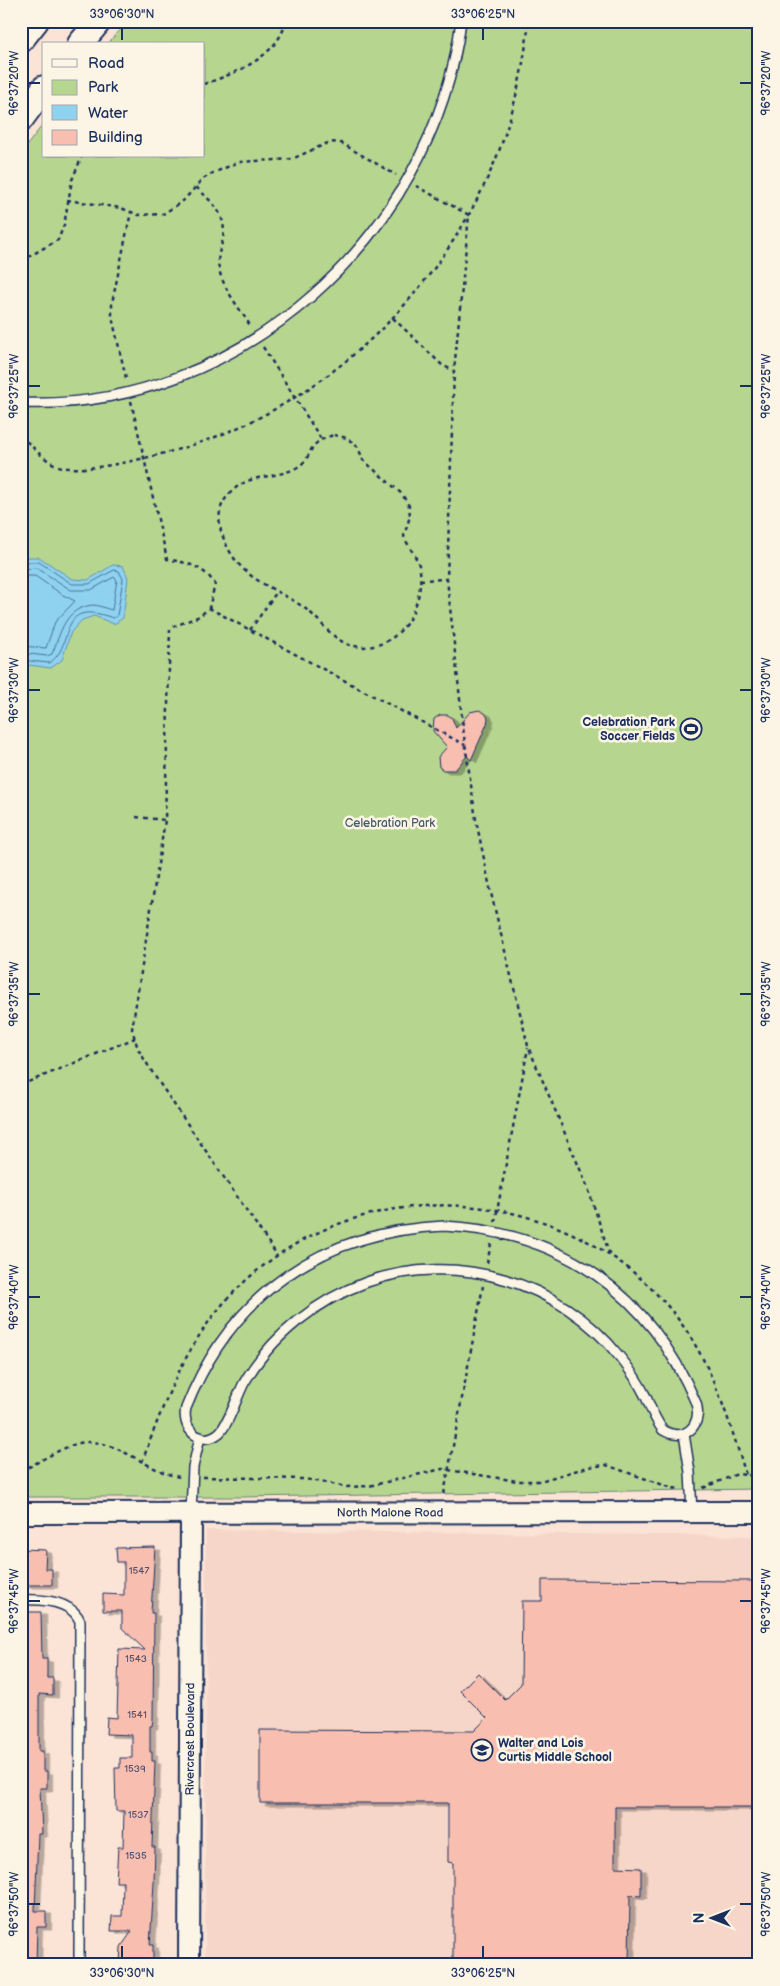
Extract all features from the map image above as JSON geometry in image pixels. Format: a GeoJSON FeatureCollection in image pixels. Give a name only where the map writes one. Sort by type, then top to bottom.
{"type":"FeatureCollection","features":[{"type":"Feature","properties":{"kind":"main road"},"geometry":{"type":"LineString","coordinates":[[21,40],[36,21]]}},
{"type":"Feature","properties":{"kind":"main road"},"geometry":{"type":"LineString","coordinates":[[82,42],[98,21]]}},
{"type":"Feature","properties":{"kind":"main road"},"geometry":{"type":"LineString","coordinates":[[21,119],[42,91]]}},
{"type":"Feature","properties":{"kind":"street","name":"North Malone Road"},"geometry":{"type":"LineString","coordinates":[[21,1513],[759,1512]]}},
{"type":"Feature","properties":{"kind":"street","name":"Rivercrest Boulevard"},"geometry":{"type":"LineString","coordinates":[[189,1965],[191,1513]]}},
{"type":"Feature","properties":{"kind":"lane"},"geometry":{"type":"LineString","coordinates":[[21,403],[87,399],[129,391],[206,365],[257,337],[286,318],[333,278],[374,231],[408,181],[423,152],[454,64],[461,21]]}},
{"type":"Feature","properties":{"kind":"lane"},"geometry":{"type":"LineString","coordinates":[[444,1226],[494,1231],[542,1245],[587,1268],[627,1299],[660,1336],[686,1380],[696,1403],[698,1418],[691,1430],[684,1434],[670,1434],[663,1430],[633,1375],[620,1356],[587,1323],[568,1309],[534,1290],[505,1279],[468,1272],[437,1270],[398,1274],[368,1282],[340,1294],[307,1313],[289,1328],[258,1362],[238,1395],[222,1430],[211,1437],[200,1437],[192,1433],[185,1422],[184,1415],[195,1386],[206,1364],[228,1331],[266,1291],[305,1263],[348,1242],[395,1230],[444,1226]]}},
{"type":"Feature","properties":{"kind":"lane"},"geometry":{"type":"LineString","coordinates":[[684,1434],[692,1512]]}},
{"type":"Feature","properties":{"kind":"lane"},"geometry":{"type":"LineString","coordinates":[[191,1513],[192,1477],[200,1437]]}},
{"type":"Feature","properties":{"kind":"lane"},"geometry":{"type":"LineString","coordinates":[[21,1600],[54,1602],[69,1607],[78,1614],[80,1621],[79,1965]]}},
{"type":"Feature","properties":{"kind":"path"},"geometry":{"type":"LineString","coordinates":[[205,84],[261,58],[276,44],[286,21]]}},
{"type":"Feature","properties":{"kind":"path"},"geometry":{"type":"LineString","coordinates":[[21,436],[51,463],[59,466],[76,468],[144,458],[188,446],[234,429],[294,398],[345,362],[394,318],[436,267],[469,215],[487,180],[510,118],[525,53],[529,21]]}},
{"type":"Feature","properties":{"kind":"path"},"geometry":{"type":"LineString","coordinates":[[67,200],[121,208],[139,215],[163,214],[183,201],[203,179],[213,172],[239,162],[283,160],[330,142],[341,143],[469,215]]}},
{"type":"Feature","properties":{"kind":"path"},"geometry":{"type":"LineString","coordinates":[[21,261],[58,240],[64,225],[72,180],[81,158]]}},
{"type":"Feature","properties":{"kind":"path"},"geometry":{"type":"LineString","coordinates":[[196,187],[218,207],[224,220],[224,234],[218,258],[219,270],[257,337],[321,439]]}},
{"type":"Feature","properties":{"kind":"path"},"geometry":{"type":"LineString","coordinates":[[131,212],[112,304],[112,317],[168,559],[200,567],[215,584],[209,608],[200,616],[170,628],[165,820],[132,1029],[138,1049],[154,1075],[277,1255]]}},
{"type":"Feature","properties":{"kind":"path"},"geometry":{"type":"LineString","coordinates":[[469,215],[454,371],[448,579],[465,746],[476,820],[491,893],[528,1046],[588,1188],[610,1256]]}},
{"type":"Feature","properties":{"kind":"path"},"geometry":{"type":"LineString","coordinates":[[394,318],[442,365],[454,371]]}},
{"type":"Feature","properties":{"kind":"path"},"geometry":{"type":"LineString","coordinates":[[334,436],[348,438],[358,447],[363,460],[402,494],[409,506],[410,516],[404,536],[420,568],[420,580],[415,604],[405,627],[393,639],[371,647],[352,646],[337,639],[304,608],[264,587],[237,564],[226,545],[218,523],[224,500],[238,486],[251,478],[280,475],[296,468],[306,460],[311,448],[321,439],[334,436]]}},
{"type":"Feature","properties":{"kind":"path"},"geometry":{"type":"LineString","coordinates":[[420,580],[448,579]]}},
{"type":"Feature","properties":{"kind":"path"},"geometry":{"type":"LineString","coordinates":[[250,630],[276,593]]}},
{"type":"Feature","properties":{"kind":"path"},"geometry":{"type":"LineString","coordinates":[[209,608],[465,746]]}},
{"type":"Feature","properties":{"kind":"path"},"geometry":{"type":"LineString","coordinates":[[136,817],[165,820]]}},
{"type":"Feature","properties":{"kind":"path"},"geometry":{"type":"LineString","coordinates":[[21,1085],[134,1038]]}},
{"type":"Feature","properties":{"kind":"path"},"geometry":{"type":"LineString","coordinates":[[142,1462],[169,1391],[192,1344],[235,1290],[277,1255],[317,1231],[345,1221],[386,1210],[422,1204],[462,1204],[523,1215],[557,1227],[598,1247],[629,1269],[680,1322],[695,1345],[717,1391],[746,1475]]}},
{"type":"Feature","properties":{"kind":"path"},"geometry":{"type":"LineString","coordinates":[[21,1471],[73,1444],[91,1441],[107,1444],[142,1462],[178,1477],[305,1479],[347,1487],[369,1486],[442,1469],[517,1481],[540,1481],[588,1467],[606,1465],[672,1488],[691,1489],[709,1486],[737,1474],[759,1476]]}},
{"type":"Feature","properties":{"kind":"shaded area","name":"Walter and Lois Curtis Middle School"},"geometry":{"type":"Polygon","coordinates":[[[206,1530],[759,1536],[759,1965],[205,1965],[206,1530]]]}},
{"type":"Feature","properties":{"kind":"green space","name":"Celebration Park"},"geometry":{"type":"Polygon","coordinates":[[[129,21],[759,21],[759,1489],[242,1497],[21,1497],[21,153],[42,126],[42,158],[205,158],[205,42],[109,42],[129,21]]]}},
{"type":"Feature","properties":{"kind":"water"},"geometry":{"type":"Polygon","coordinates":[[[21,557],[39,557],[72,579],[88,580],[113,565],[123,566],[128,578],[123,618],[114,624],[94,616],[82,620],[71,632],[62,660],[51,668],[21,664],[21,557]]]}},
{"type":"Feature","properties":{"kind":"building"},"geometry":{"type":"Polygon","coordinates":[[[479,710],[485,713],[488,718],[471,760],[467,756],[455,770],[443,770],[439,767],[438,757],[447,747],[433,731],[434,719],[440,715],[448,715],[452,718],[456,728],[470,712],[479,710]]]}},
{"type":"Feature","properties":{"kind":"building"},"geometry":{"type":"Polygon","coordinates":[[[155,1547],[151,1613],[154,1613],[153,1719],[152,1726],[150,1726],[150,1752],[152,1752],[152,1761],[155,1761],[152,1847],[155,1847],[150,1945],[153,1945],[153,1965],[120,1965],[121,1947],[132,1931],[111,1931],[112,1916],[122,1916],[123,1882],[116,1882],[118,1847],[123,1847],[124,1811],[116,1811],[115,1768],[120,1768],[120,1758],[132,1758],[132,1735],[106,1734],[107,1717],[117,1718],[119,1649],[145,1650],[122,1628],[122,1611],[103,1611],[103,1594],[124,1595],[124,1562],[117,1562],[116,1548],[155,1547]]]}},
{"type":"Feature","properties":{"kind":"building"},"geometry":{"type":"Polygon","coordinates":[[[21,1549],[46,1550],[45,1569],[52,1569],[52,1585],[21,1585],[21,1549]]]}},
{"type":"Feature","properties":{"kind":"building"},"geometry":{"type":"Polygon","coordinates":[[[542,1580],[759,1581],[759,1807],[615,1807],[615,1867],[641,1868],[641,1896],[630,1895],[629,1965],[453,1965],[453,1863],[448,1862],[448,1803],[260,1803],[260,1730],[474,1731],[487,1718],[460,1691],[478,1673],[505,1700],[521,1684],[522,1601],[542,1601],[542,1580]]]}},
{"type":"Feature","properties":{"kind":"building"},"geometry":{"type":"Polygon","coordinates":[[[21,1612],[41,1612],[42,1659],[47,1659],[47,1678],[53,1678],[53,1695],[39,1694],[39,1751],[43,1751],[43,1771],[47,1771],[47,1788],[40,1788],[42,1834],[38,1834],[35,1911],[46,1911],[46,1927],[37,1927],[36,1965],[21,1965],[21,1612]]]}},
{"type":"Feature","properties":{"kind":"place","name":"Celebration Park Soccer Fields"},"geometry":{"type":"Point","coordinates":[691,729]}},
{"type":"Feature","properties":{"kind":"place","name":"Walter and Lois Curtis Middle School"},"geometry":{"type":"Point","coordinates":[482,1750]}}]}
